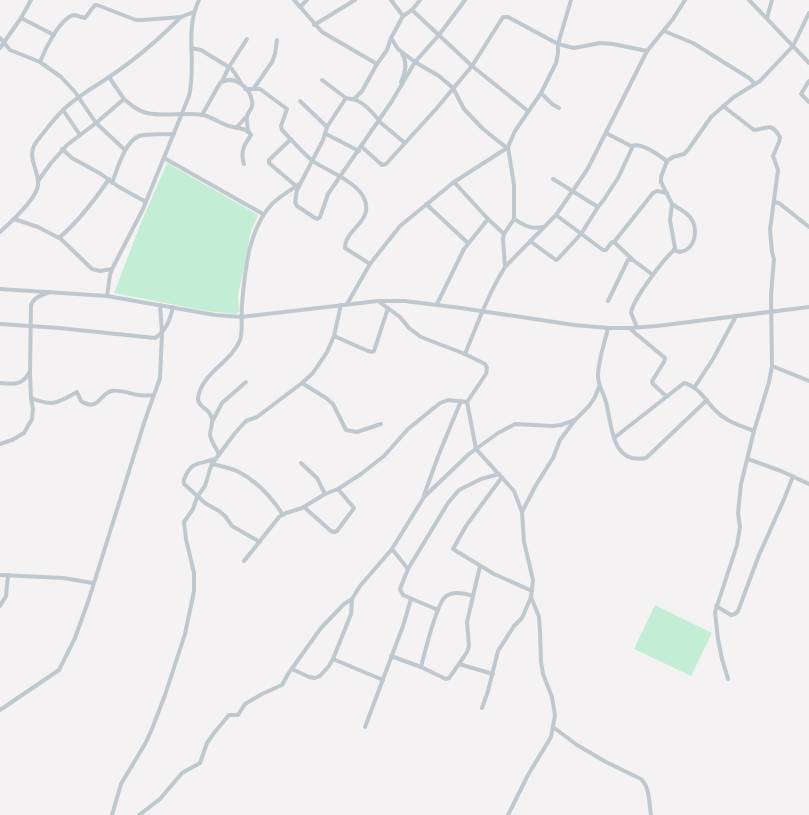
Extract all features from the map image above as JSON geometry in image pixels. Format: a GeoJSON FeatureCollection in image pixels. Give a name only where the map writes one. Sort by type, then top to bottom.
{"type":"FeatureCollection","features":[{"type":"Feature","properties":{"kind":"street"},"geometry":{"type":"LineString","coordinates":[[0,48],[22,18],[31,0]]}},
{"type":"Feature","properties":{"kind":"street"},"geometry":{"type":"LineString","coordinates":[[107,296],[112,269],[146,202],[191,89],[191,25],[199,0]]}},
{"type":"Feature","properties":{"kind":"street"},"geometry":{"type":"LineString","coordinates":[[294,0],[314,25],[326,35],[377,64]]}},
{"type":"Feature","properties":{"kind":"street"},"geometry":{"type":"LineString","coordinates":[[300,7],[307,0]]}},
{"type":"Feature","properties":{"kind":"street"},"geometry":{"type":"LineString","coordinates":[[314,25],[355,0]]}},
{"type":"Feature","properties":{"kind":"street"},"geometry":{"type":"LineString","coordinates":[[391,0],[403,16]]}},
{"type":"Feature","properties":{"kind":"street"},"geometry":{"type":"LineString","coordinates":[[354,99],[362,91],[377,64],[387,50],[391,38],[403,16],[412,10],[420,0]]}},
{"type":"Feature","properties":{"kind":"street"},"geometry":{"type":"LineString","coordinates":[[347,304],[370,264],[394,232],[454,182],[507,147],[515,131],[541,93],[556,63],[558,44],[571,0]]}},
{"type":"Feature","properties":{"kind":"street"},"geometry":{"type":"LineString","coordinates":[[465,354],[483,311],[505,267],[556,214],[587,170],[647,51],[673,19],[685,0]]}},
{"type":"Feature","properties":{"kind":"street"},"geometry":{"type":"LineString","coordinates":[[749,0],[809,63]]}},
{"type":"Feature","properties":{"kind":"street"},"geometry":{"type":"LineString","coordinates":[[767,18],[772,0]]}},
{"type":"Feature","properties":{"kind":"street"},"geometry":{"type":"LineString","coordinates":[[346,98],[327,127],[326,134],[298,185],[295,196],[297,206],[318,219],[321,215],[328,194],[392,101],[415,62],[439,35],[463,1]]}},
{"type":"Feature","properties":{"kind":"street"},"geometry":{"type":"LineString","coordinates":[[40,62],[54,35],[63,23],[70,16],[74,15],[85,18],[95,5],[136,20],[181,17],[194,12]]}},
{"type":"Feature","properties":{"kind":"street"},"geometry":{"type":"LineString","coordinates":[[412,10],[472,66],[528,111]]}},
{"type":"Feature","properties":{"kind":"street"},"geometry":{"type":"LineString","coordinates":[[674,250],[680,252],[689,249],[695,237],[695,231],[693,222],[689,216],[672,204],[661,182],[667,161],[673,157],[684,154],[711,117],[734,97],[765,76],[793,46],[809,13]]}},
{"type":"Feature","properties":{"kind":"street"},"geometry":{"type":"LineString","coordinates":[[38,181],[32,161],[34,146],[62,110],[78,97],[109,77],[160,38],[181,17]]}},
{"type":"Feature","properties":{"kind":"street"},"geometry":{"type":"LineString","coordinates":[[326,134],[360,149],[384,165],[436,109],[472,66],[503,17],[508,17],[558,44],[578,48],[600,42],[647,51]]}},
{"type":"Feature","properties":{"kind":"street"},"geometry":{"type":"LineString","coordinates":[[22,18],[54,35]]}},
{"type":"Feature","properties":{"kind":"street"},"geometry":{"type":"LineString","coordinates":[[664,31],[693,43],[749,78],[755,84]]}},
{"type":"Feature","properties":{"kind":"street"},"geometry":{"type":"LineString","coordinates":[[0,38],[4,44],[14,52],[40,62],[61,77],[78,97],[96,123],[125,150]]}},
{"type":"Feature","properties":{"kind":"street"},"geometry":{"type":"LineString","coordinates":[[391,38],[404,57],[406,65],[402,80],[392,101]]}},
{"type":"Feature","properties":{"kind":"street"},"geometry":{"type":"LineString","coordinates":[[202,115],[215,90],[247,39]]}},
{"type":"Feature","properties":{"kind":"street"},"geometry":{"type":"LineString","coordinates":[[254,89],[272,62],[277,40]]}},
{"type":"Feature","properties":{"kind":"street"},"geometry":{"type":"LineString","coordinates":[[191,48],[201,50],[232,69],[252,100],[253,107],[248,116],[236,128]]}},
{"type":"Feature","properties":{"kind":"street"},"geometry":{"type":"LineString","coordinates":[[398,49],[415,62],[439,76],[453,88],[464,109],[483,129],[507,147],[514,185],[514,219],[504,234],[503,245],[505,267]]}},
{"type":"Feature","properties":{"kind":"street"},"geometry":{"type":"LineString","coordinates":[[109,77],[124,99],[136,109],[148,114],[182,113],[202,115],[248,132]]}},
{"type":"Feature","properties":{"kind":"street"},"geometry":{"type":"LineString","coordinates":[[222,81],[232,80],[244,87],[260,89],[287,108],[281,128],[312,160],[341,177],[362,193],[366,204],[365,216],[352,231],[345,244],[345,248],[370,264]]}},
{"type":"Feature","properties":{"kind":"street"},"geometry":{"type":"LineString","coordinates":[[322,80],[346,98],[354,99],[405,142]]}},
{"type":"Feature","properties":{"kind":"street"},"geometry":{"type":"LineString","coordinates":[[809,81],[801,94],[809,102]]}},
{"type":"Feature","properties":{"kind":"street"},"geometry":{"type":"LineString","coordinates":[[541,93],[552,104],[559,108]]}},
{"type":"Feature","properties":{"kind":"street"},"geometry":{"type":"LineString","coordinates":[[0,232],[23,210],[36,189],[38,181],[62,150],[124,99]]}},
{"type":"Feature","properties":{"kind":"street"},"geometry":{"type":"LineString","coordinates":[[300,101],[327,127]]}},
{"type":"Feature","properties":{"kind":"street"},"geometry":{"type":"LineString","coordinates":[[723,106],[754,130],[766,126],[770,127],[779,134],[780,137],[773,156],[778,170],[770,230],[774,259],[772,283],[772,366],[739,491],[740,502],[738,513],[740,526],[738,539],[716,606],[715,615],[722,659],[728,679]]}},
{"type":"Feature","properties":{"kind":"street"},"geometry":{"type":"LineString","coordinates":[[62,110],[80,135]]}},
{"type":"Feature","properties":{"kind":"street"},"geometry":{"type":"LineString","coordinates":[[244,164],[242,152],[250,135],[248,132],[248,116]]}},
{"type":"Feature","properties":{"kind":"street"},"geometry":{"type":"LineString","coordinates":[[606,133],[632,146],[636,145],[643,147],[667,161]]}},
{"type":"Feature","properties":{"kind":"street"},"geometry":{"type":"LineString","coordinates":[[59,238],[73,226],[110,181],[125,150],[134,139],[140,136],[174,134]]}},
{"type":"Feature","properties":{"kind":"street"},"geometry":{"type":"LineString","coordinates":[[291,139],[270,160],[269,163],[298,185]]}},
{"type":"Feature","properties":{"kind":"street"},"geometry":{"type":"LineString","coordinates":[[530,241],[556,260],[581,234],[603,201],[616,181],[632,146]]}},
{"type":"Feature","properties":{"kind":"street"},"geometry":{"type":"LineString","coordinates":[[62,150],[72,158],[146,202]]}},
{"type":"Feature","properties":{"kind":"street"},"geometry":{"type":"LineString","coordinates":[[164,158],[263,214]]}},
{"type":"Feature","properties":{"kind":"street"},"geometry":{"type":"LineString","coordinates":[[553,179],[598,207]]}},
{"type":"Feature","properties":{"kind":"street"},"geometry":{"type":"LineString","coordinates":[[454,182],[504,234]]}},
{"type":"Feature","properties":{"kind":"street"},"geometry":{"type":"LineString","coordinates":[[213,420],[210,414],[199,404],[199,395],[205,380],[234,351],[242,337],[241,318],[246,273],[256,227],[263,214],[277,200],[298,185]]}},
{"type":"Feature","properties":{"kind":"street"},"geometry":{"type":"LineString","coordinates":[[556,214],[604,251],[614,242],[653,193],[657,192],[667,194]]}},
{"type":"Feature","properties":{"kind":"street"},"geometry":{"type":"LineString","coordinates":[[774,202],[779,203],[809,227]]}},
{"type":"Feature","properties":{"kind":"street"},"geometry":{"type":"LineString","coordinates":[[426,204],[468,243]]}},
{"type":"Feature","properties":{"kind":"street"},"geometry":{"type":"LineString","coordinates":[[637,327],[632,317],[631,310],[636,298],[674,250],[675,240],[670,220],[672,204]]}},
{"type":"Feature","properties":{"kind":"street"},"geometry":{"type":"LineString","coordinates":[[14,219],[38,227],[59,238],[92,269],[100,271],[112,269]]}},
{"type":"Feature","properties":{"kind":"street"},"geometry":{"type":"LineString","coordinates":[[437,304],[464,249],[488,219]]}},
{"type":"Feature","properties":{"kind":"street"},"geometry":{"type":"LineString","coordinates":[[514,219],[526,227],[544,227]]}},
{"type":"Feature","properties":{"kind":"street"},"geometry":{"type":"LineString","coordinates":[[614,242],[632,259],[653,275]]}},
{"type":"Feature","properties":{"kind":"street"},"geometry":{"type":"LineString","coordinates":[[608,301],[627,262],[632,259]]}},
{"type":"Feature","properties":{"kind":"street"},"geometry":{"type":"LineString","coordinates":[[0,289],[52,291],[107,296],[241,318],[378,300],[405,301],[437,304],[574,325],[608,328],[629,328],[809,307]]}},
{"type":"Feature","properties":{"kind":"street"},"geometry":{"type":"LineString","coordinates":[[0,444],[19,437],[24,433],[32,419],[33,409],[30,372],[31,305],[33,300],[52,291]]}},
{"type":"Feature","properties":{"kind":"street"},"geometry":{"type":"LineString","coordinates":[[378,300],[400,317],[409,328],[421,337],[465,354],[485,364],[487,368],[486,374],[467,402],[476,449],[514,491],[522,512],[524,542],[533,580],[531,597],[522,618],[514,626],[498,651],[493,674],[482,708]]}},
{"type":"Feature","properties":{"kind":"street"},"geometry":{"type":"LineString","coordinates":[[0,710],[59,670],[75,638],[160,378],[162,333],[160,305]]}},
{"type":"Feature","properties":{"kind":"street"},"geometry":{"type":"LineString","coordinates":[[112,815],[121,784],[145,744],[160,708],[185,634],[194,592],[194,573],[186,539],[184,522],[193,509],[197,497],[205,486],[210,469],[215,459],[246,421],[257,417],[313,374],[327,352],[334,336],[341,305]]}},
{"type":"Feature","properties":{"kind":"street"},"geometry":{"type":"LineString","coordinates":[[0,324],[155,338],[162,333],[170,319],[173,307]]}},
{"type":"Feature","properties":{"kind":"street"},"geometry":{"type":"LineString","coordinates":[[334,336],[368,351],[374,351],[388,308]]}},
{"type":"Feature","properties":{"kind":"street"},"geometry":{"type":"LineString","coordinates":[[694,388],[713,359],[736,316]]}},
{"type":"Feature","properties":{"kind":"street"},"geometry":{"type":"LineString","coordinates":[[522,512],[536,485],[553,458],[560,440],[596,397],[599,387],[598,372],[608,328]]}},
{"type":"Feature","properties":{"kind":"street"},"geometry":{"type":"LineString","coordinates":[[629,328],[665,358],[652,380],[653,384],[667,397]]}},
{"type":"Feature","properties":{"kind":"street"},"geometry":{"type":"LineString","coordinates":[[772,366],[809,381]]}},
{"type":"Feature","properties":{"kind":"street"},"geometry":{"type":"LineString","coordinates":[[0,383],[13,384],[22,381],[26,379],[30,372]]}},
{"type":"Feature","properties":{"kind":"street"},"geometry":{"type":"LineString","coordinates":[[219,454],[210,434],[213,420],[222,403],[246,382]]}},
{"type":"Feature","properties":{"kind":"street"},"geometry":{"type":"LineString","coordinates":[[302,383],[333,404],[346,430],[357,432],[381,424]]}},
{"type":"Feature","properties":{"kind":"street"},"geometry":{"type":"LineString","coordinates":[[614,438],[684,383],[694,388],[723,417],[754,430]]}},
{"type":"Feature","properties":{"kind":"street"},"geometry":{"type":"LineString","coordinates":[[599,387],[605,400],[614,438],[621,451],[626,456],[633,459],[646,458],[707,400]]}},
{"type":"Feature","properties":{"kind":"street"},"geometry":{"type":"LineString","coordinates":[[31,398],[51,404],[61,401],[78,392],[82,401],[90,405],[96,403],[111,391],[140,395],[154,395]]}},
{"type":"Feature","properties":{"kind":"street"},"geometry":{"type":"LineString","coordinates":[[244,561],[279,518],[304,507],[325,494],[338,489],[361,474],[384,456],[408,429],[440,403],[448,400],[467,402]]}},
{"type":"Feature","properties":{"kind":"street"},"geometry":{"type":"LineString","coordinates":[[139,815],[160,798],[182,773],[200,763],[207,743],[229,715],[238,715],[246,704],[262,694],[282,685],[321,628],[344,604],[352,599],[360,586],[392,549],[424,497],[439,454],[461,401]]}},
{"type":"Feature","properties":{"kind":"street"},"geometry":{"type":"LineString","coordinates":[[424,497],[455,466],[476,449],[498,433],[515,424],[552,426],[561,425],[576,420]]}},
{"type":"Feature","properties":{"kind":"street"},"geometry":{"type":"LineString","coordinates":[[215,459],[192,465],[184,478],[184,484],[197,497],[225,516],[232,526],[260,542]]}},
{"type":"Feature","properties":{"kind":"street"},"geometry":{"type":"LineString","coordinates":[[748,459],[793,476],[809,484]]}},
{"type":"Feature","properties":{"kind":"street"},"geometry":{"type":"LineString","coordinates":[[212,464],[239,472],[252,480],[272,499],[283,515]]}},
{"type":"Feature","properties":{"kind":"street"},"geometry":{"type":"LineString","coordinates":[[301,464],[317,478],[325,494]]}},
{"type":"Feature","properties":{"kind":"street"},"geometry":{"type":"LineString","coordinates":[[501,475],[466,526],[454,547],[454,550],[494,574],[532,591]]}},
{"type":"Feature","properties":{"kind":"street"},"geometry":{"type":"LineString","coordinates":[[438,610],[403,595],[400,589],[408,569],[448,503],[459,490],[481,479],[501,475]]}},
{"type":"Feature","properties":{"kind":"street"},"geometry":{"type":"LineString","coordinates":[[716,606],[732,615],[738,611],[759,554],[793,476]]}},
{"type":"Feature","properties":{"kind":"street"},"geometry":{"type":"LineString","coordinates":[[304,507],[331,531],[337,531],[354,508],[338,489]]}},
{"type":"Feature","properties":{"kind":"street"},"geometry":{"type":"LineString","coordinates":[[392,549],[408,569]]}},
{"type":"Feature","properties":{"kind":"street"},"geometry":{"type":"LineString","coordinates":[[391,656],[421,667],[447,679],[467,652],[469,646],[467,622],[480,566]]}},
{"type":"Feature","properties":{"kind":"street"},"geometry":{"type":"LineString","coordinates":[[0,575],[63,578],[93,583]]}},
{"type":"Feature","properties":{"kind":"street"},"geometry":{"type":"LineString","coordinates":[[0,606],[6,596],[8,575]]}},
{"type":"Feature","properties":{"kind":"street"},"geometry":{"type":"LineString","coordinates":[[421,667],[438,610],[444,598],[449,595],[462,592],[474,596]]}},
{"type":"Feature","properties":{"kind":"street"},"geometry":{"type":"LineString","coordinates":[[508,815],[528,775],[551,737],[553,727],[554,704],[543,674],[539,617],[531,597]]}},
{"type":"Feature","properties":{"kind":"street"},"geometry":{"type":"LineString","coordinates":[[292,669],[309,677],[315,678],[320,676],[329,666],[351,614],[352,599]]}},
{"type":"Feature","properties":{"kind":"street"},"geometry":{"type":"LineString","coordinates":[[365,727],[403,626],[411,599]]}},
{"type":"Feature","properties":{"kind":"street"},"geometry":{"type":"LineString","coordinates":[[333,659],[383,680]]}},
{"type":"Feature","properties":{"kind":"street"},"geometry":{"type":"LineString","coordinates":[[459,664],[493,674]]}},
{"type":"Feature","properties":{"kind":"street"},"geometry":{"type":"LineString","coordinates":[[553,727],[577,745],[606,762],[644,781],[647,788],[651,815]]}},
{"type":"Feature","properties":{"kind":"green space"},"geometry":{"type":"Polygon","coordinates":[[[167,163],[258,215],[251,231],[238,296],[239,311],[237,314],[207,311],[114,293],[141,223],[167,163]]]}},
{"type":"Feature","properties":{"kind":"green space"},"geometry":{"type":"Polygon","coordinates":[[[655,605],[712,633],[691,676],[634,649],[655,605]]]}}]}
